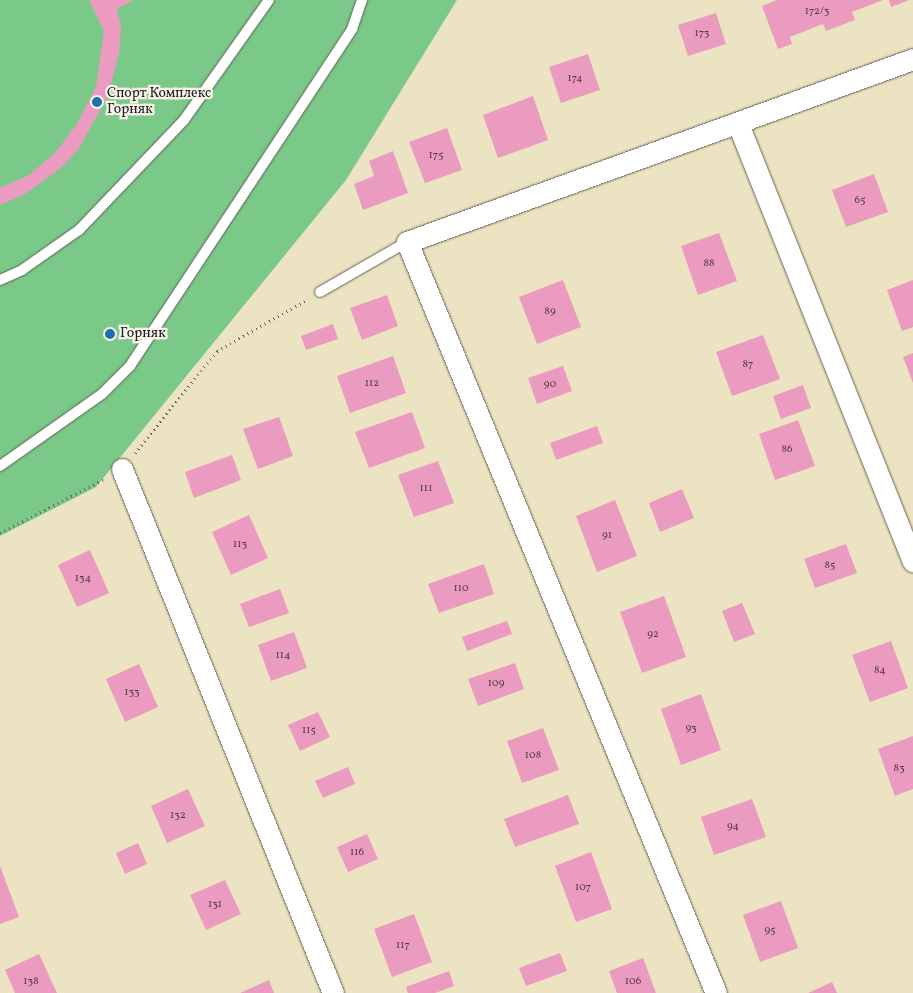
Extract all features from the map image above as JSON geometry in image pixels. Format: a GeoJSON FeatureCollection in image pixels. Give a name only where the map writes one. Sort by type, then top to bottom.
{"type":"FeatureCollection","features":[{"type":"Feature","properties":{"kind":"street"},"geometry":{"type":"LineString","coordinates":[[716,993],[407,242],[738,124],[913,59]]}},
{"type":"Feature","properties":{"kind":"street"},"geometry":{"type":"LineString","coordinates":[[738,124],[913,561]]}},
{"type":"Feature","properties":{"kind":"street"},"geometry":{"type":"LineString","coordinates":[[122,469],[332,993]]}},
{"type":"Feature","properties":{"kind":"lane"},"geometry":{"type":"LineString","coordinates":[[0,280],[22,270],[79,230],[184,120],[269,0]]}},
{"type":"Feature","properties":{"kind":"lane"},"geometry":{"type":"LineString","coordinates":[[0,466],[102,394],[130,366],[352,29],[362,0]]}},
{"type":"Feature","properties":{"kind":"lane"},"geometry":{"type":"LineString","coordinates":[[320,292],[407,242]]}},
{"type":"Feature","properties":{"kind":"path"},"geometry":{"type":"LineString","coordinates":[[0,533],[122,469],[217,351],[320,292]]}},
{"type":"Feature","properties":{"kind":"green space","name":"Горняк"},"geometry":{"type":"Polygon","coordinates":[[[0,0],[457,0],[346,180],[96,487],[0,536],[0,0]]]}},
{"type":"Feature","properties":{"kind":"building","name":"Спорт Комплекс Горняк"},"geometry":{"type":"Polygon","coordinates":[[[89,0],[134,0],[117,9],[121,26],[119,54],[107,98],[78,150],[61,168],[25,194],[0,205],[0,188],[29,175],[55,153],[77,124],[96,87],[104,31],[89,0]]]}},
{"type":"Feature","properties":{"kind":"building"},"geometry":{"type":"Polygon","coordinates":[[[777,0],[883,0],[852,12],[855,20],[826,31],[823,24],[790,37],[792,44],[778,49],[762,6],[777,0]]]}},
{"type":"Feature","properties":{"kind":"building"},"geometry":{"type":"Polygon","coordinates":[[[889,0],[909,0],[891,7],[889,0]]]}},
{"type":"Feature","properties":{"kind":"building"},"geometry":{"type":"Polygon","coordinates":[[[716,13],[726,44],[688,56],[678,25],[716,13]]]}},
{"type":"Feature","properties":{"kind":"building"},"geometry":{"type":"Polygon","coordinates":[[[588,54],[600,90],[561,103],[549,67],[588,54]]]}},
{"type":"Feature","properties":{"kind":"building"},"geometry":{"type":"Polygon","coordinates":[[[533,96],[548,140],[498,158],[483,115],[533,96]]]}},
{"type":"Feature","properties":{"kind":"building"},"geometry":{"type":"Polygon","coordinates":[[[447,128],[462,170],[425,183],[409,142],[447,128]]]}},
{"type":"Feature","properties":{"kind":"building"},"geometry":{"type":"Polygon","coordinates":[[[393,151],[408,193],[363,210],[354,184],[374,176],[369,161],[393,151]]]}},
{"type":"Feature","properties":{"kind":"building"},"geometry":{"type":"Polygon","coordinates":[[[874,174],[888,212],[846,227],[832,190],[874,174]]]}},
{"type":"Feature","properties":{"kind":"building"},"geometry":{"type":"Polygon","coordinates":[[[719,233],[737,281],[698,295],[681,246],[719,233]]]}},
{"type":"Feature","properties":{"kind":"building"},"geometry":{"type":"Polygon","coordinates":[[[563,280],[581,327],[537,344],[519,297],[563,280]]]}},
{"type":"Feature","properties":{"kind":"building"},"geometry":{"type":"Polygon","coordinates":[[[913,280],[913,327],[902,331],[887,290],[913,280]]]}},
{"type":"Feature","properties":{"kind":"building"},"geometry":{"type":"Polygon","coordinates":[[[387,295],[398,326],[362,340],[350,308],[387,295]]]}},
{"type":"Feature","properties":{"kind":"building"},"geometry":{"type":"Polygon","coordinates":[[[333,324],[338,339],[306,350],[301,336],[333,324]]]}},
{"type":"Feature","properties":{"kind":"building"},"geometry":{"type":"Polygon","coordinates":[[[763,335],[780,379],[732,396],[716,352],[763,335]]]}},
{"type":"Feature","properties":{"kind":"building"},"geometry":{"type":"Polygon","coordinates":[[[913,353],[913,383],[903,357],[913,353]]]}},
{"type":"Feature","properties":{"kind":"building"},"geometry":{"type":"Polygon","coordinates":[[[393,356],[406,393],[350,413],[337,376],[393,356]]]}},
{"type":"Feature","properties":{"kind":"building"},"geometry":{"type":"Polygon","coordinates":[[[563,366],[572,391],[537,404],[528,378],[563,366]]]}},
{"type":"Feature","properties":{"kind":"building"},"geometry":{"type":"Polygon","coordinates":[[[803,385],[811,408],[781,419],[773,396],[803,385]]]}},
{"type":"Feature","properties":{"kind":"building"},"geometry":{"type":"Polygon","coordinates":[[[412,412],[425,448],[369,468],[355,432],[412,412]]]}},
{"type":"Feature","properties":{"kind":"building"},"geometry":{"type":"Polygon","coordinates":[[[279,417],[293,456],[258,469],[243,429],[279,417]]]}},
{"type":"Feature","properties":{"kind":"building"},"geometry":{"type":"Polygon","coordinates":[[[798,420],[815,466],[775,480],[759,434],[798,420]]]}},
{"type":"Feature","properties":{"kind":"building"},"geometry":{"type":"Polygon","coordinates":[[[597,426],[603,443],[556,460],[550,443],[597,426]]]}},
{"type":"Feature","properties":{"kind":"building"},"geometry":{"type":"Polygon","coordinates":[[[232,455],[241,480],[194,498],[185,472],[232,455]]]}},
{"type":"Feature","properties":{"kind":"building"},"geometry":{"type":"Polygon","coordinates":[[[438,461],[454,503],[414,517],[398,475],[438,461]]]}},
{"type":"Feature","properties":{"kind":"building"},"geometry":{"type":"Polygon","coordinates":[[[682,489],[694,518],[660,532],[649,503],[682,489]]]}},
{"type":"Feature","properties":{"kind":"building"},"geometry":{"type":"Polygon","coordinates":[[[615,500],[637,556],[597,572],[576,516],[615,500]]]}},
{"type":"Feature","properties":{"kind":"building"},"geometry":{"type":"Polygon","coordinates":[[[249,515],[268,558],[231,575],[212,532],[249,515]]]}},
{"type":"Feature","properties":{"kind":"building"},"geometry":{"type":"Polygon","coordinates":[[[846,544],[857,573],[815,588],[804,559],[846,544]]]}},
{"type":"Feature","properties":{"kind":"building"},"geometry":{"type":"Polygon","coordinates":[[[90,550],[109,593],[77,607],[58,565],[90,550]]]}},
{"type":"Feature","properties":{"kind":"building"},"geometry":{"type":"Polygon","coordinates":[[[484,564],[494,594],[439,613],[428,584],[484,564]]]}},
{"type":"Feature","properties":{"kind":"building"},"geometry":{"type":"Polygon","coordinates":[[[280,589],[289,613],[249,627],[240,604],[280,589]]]}},
{"type":"Feature","properties":{"kind":"building"},"geometry":{"type":"Polygon","coordinates":[[[664,596],[686,657],[642,673],[620,612],[664,596]]]}},
{"type":"Feature","properties":{"kind":"building"},"geometry":{"type":"Polygon","coordinates":[[[742,603],[755,634],[734,642],[722,611],[742,603]]]}},
{"type":"Feature","properties":{"kind":"building"},"geometry":{"type":"Polygon","coordinates":[[[507,621],[512,634],[467,651],[462,637],[507,621]]]}},
{"type":"Feature","properties":{"kind":"building"},"geometry":{"type":"Polygon","coordinates":[[[294,632],[307,668],[271,681],[258,645],[294,632]]]}},
{"type":"Feature","properties":{"kind":"building"},"geometry":{"type":"Polygon","coordinates":[[[891,641],[908,688],[870,702],[852,655],[891,641]]]}},
{"type":"Feature","properties":{"kind":"building"},"geometry":{"type":"Polygon","coordinates":[[[515,663],[524,689],[478,706],[468,679],[515,663]]]}},
{"type":"Feature","properties":{"kind":"building"},"geometry":{"type":"Polygon","coordinates":[[[139,664],[158,707],[125,722],[106,679],[139,664]]]}},
{"type":"Feature","properties":{"kind":"building"},"geometry":{"type":"Polygon","coordinates":[[[701,694],[721,750],[681,765],[661,709],[701,694]]]}},
{"type":"Feature","properties":{"kind":"building"},"geometry":{"type":"Polygon","coordinates":[[[318,712],[330,737],[300,751],[288,725],[318,712]]]}},
{"type":"Feature","properties":{"kind":"building"},"geometry":{"type":"Polygon","coordinates":[[[543,728],[559,770],[522,783],[507,741],[543,728]]]}},
{"type":"Feature","properties":{"kind":"building"},"geometry":{"type":"Polygon","coordinates":[[[913,736],[913,789],[895,796],[878,749],[913,736]]]}},
{"type":"Feature","properties":{"kind":"building"},"geometry":{"type":"Polygon","coordinates":[[[348,767],[355,784],[323,798],[315,781],[348,767]]]}},
{"type":"Feature","properties":{"kind":"building"},"geometry":{"type":"Polygon","coordinates":[[[188,789],[205,826],[167,843],[151,806],[188,789]]]}},
{"type":"Feature","properties":{"kind":"building"},"geometry":{"type":"Polygon","coordinates":[[[568,795],[579,824],[515,847],[504,819],[568,795]]]}},
{"type":"Feature","properties":{"kind":"building"},"geometry":{"type":"Polygon","coordinates":[[[752,799],[766,837],[714,855],[701,817],[752,799]]]}},
{"type":"Feature","properties":{"kind":"building"},"geometry":{"type":"Polygon","coordinates":[[[367,834],[378,859],[348,872],[337,847],[367,834]]]}},
{"type":"Feature","properties":{"kind":"building"},"geometry":{"type":"Polygon","coordinates":[[[138,843],[147,864],[125,874],[116,853],[138,843]]]}},
{"type":"Feature","properties":{"kind":"building"},"geometry":{"type":"Polygon","coordinates":[[[591,852],[612,909],[576,922],[555,866],[591,852]]]}},
{"type":"Feature","properties":{"kind":"building"},"geometry":{"type":"Polygon","coordinates":[[[0,866],[19,917],[0,924],[0,866]]]}},
{"type":"Feature","properties":{"kind":"building"},"geometry":{"type":"Polygon","coordinates":[[[225,880],[241,914],[206,930],[190,895],[225,880]]]}},
{"type":"Feature","properties":{"kind":"building"},"geometry":{"type":"Polygon","coordinates":[[[781,901],[798,948],[760,962],[743,915],[781,901]]]}},
{"type":"Feature","properties":{"kind":"building"},"geometry":{"type":"Polygon","coordinates":[[[414,914],[432,962],[392,977],[374,929],[414,914]]]}},
{"type":"Feature","properties":{"kind":"building"},"geometry":{"type":"Polygon","coordinates":[[[560,953],[567,971],[526,986],[519,968],[560,953]]]}},
{"type":"Feature","properties":{"kind":"building"},"geometry":{"type":"Polygon","coordinates":[[[39,954],[57,993],[15,993],[5,970],[39,954]]]}},
{"type":"Feature","properties":{"kind":"building"},"geometry":{"type":"Polygon","coordinates":[[[643,958],[656,993],[617,993],[609,971],[643,958]]]}},
{"type":"Feature","properties":{"kind":"building"},"geometry":{"type":"Polygon","coordinates":[[[449,971],[454,986],[435,993],[408,993],[406,987],[449,971]]]}},
{"type":"Feature","properties":{"kind":"building"},"geometry":{"type":"Polygon","coordinates":[[[269,980],[274,993],[240,993],[269,980]]]}},
{"type":"Feature","properties":{"kind":"building"},"geometry":{"type":"Polygon","coordinates":[[[832,982],[837,993],[808,993],[832,982]]]}},
{"type":"Feature","properties":{"kind":"place","name":"Спорт Комплекс Горняк"},"geometry":{"type":"Point","coordinates":[97,102]}},
{"type":"Feature","properties":{"kind":"place","name":"Горняк"},"geometry":{"type":"Point","coordinates":[110,334]}}]}
